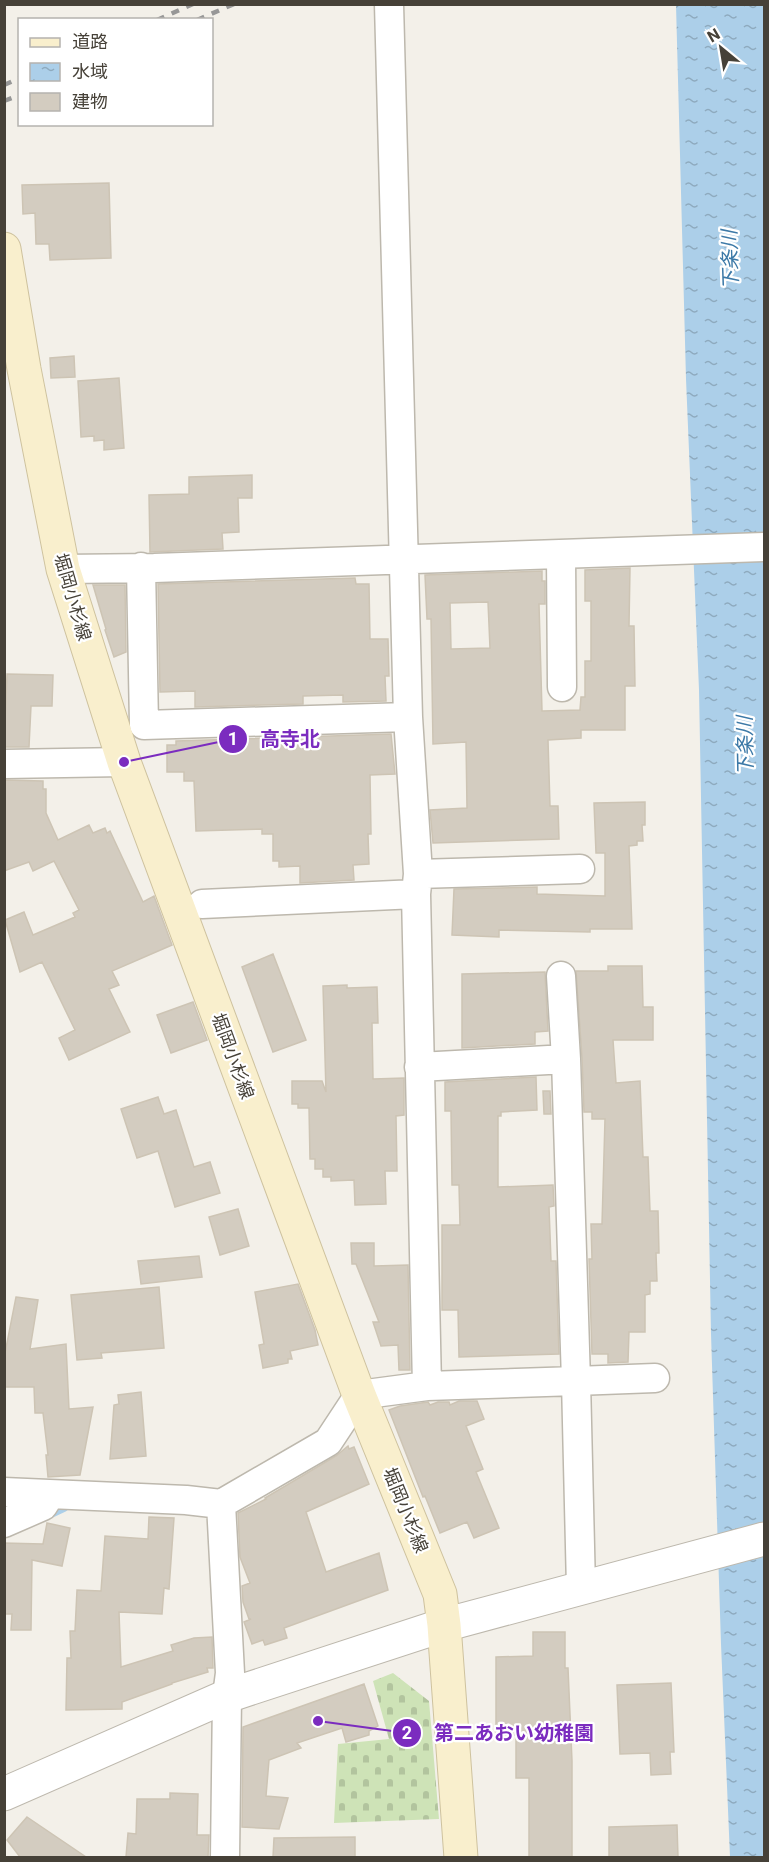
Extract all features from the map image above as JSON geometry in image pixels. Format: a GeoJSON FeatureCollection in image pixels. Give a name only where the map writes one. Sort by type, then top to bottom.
{"type":"FeatureCollection","features":[{"type":"Feature","properties":{"kind":"main road","name":"堀岡小杉線"},"geometry":{"type":"LineString","coordinates":[[4,249],[24,369],[63,569],[124,762],[359,1395],[440,1594],[461,1857]]}},
{"type":"Feature","properties":{"kind":"street"},"geometry":{"type":"LineString","coordinates":[[389,4],[408,717],[417,884],[427,1386]]}},
{"type":"Feature","properties":{"kind":"street"},"geometry":{"type":"LineString","coordinates":[[63,569],[765,547]]}},
{"type":"Feature","properties":{"kind":"street"},"geometry":{"type":"LineString","coordinates":[[561,555],[562,687]]}},
{"type":"Feature","properties":{"kind":"street"},"geometry":{"type":"LineString","coordinates":[[141,567],[144,725],[408,717]]}},
{"type":"Feature","properties":{"kind":"street"},"geometry":{"type":"LineString","coordinates":[[4,764],[124,762]]}},
{"type":"Feature","properties":{"kind":"street"},"geometry":{"type":"LineString","coordinates":[[202,904],[580,869]]}},
{"type":"Feature","properties":{"kind":"street"},"geometry":{"type":"LineString","coordinates":[[561,976],[566,1059],[581,1588]]}},
{"type":"Feature","properties":{"kind":"street"},"geometry":{"type":"LineString","coordinates":[[419,1067],[566,1059]]}},
{"type":"Feature","properties":{"kind":"street"},"geometry":{"type":"LineString","coordinates":[[4,1492],[186,1500],[221,1504],[328,1443],[359,1395],[427,1386],[655,1378]]}},
{"type":"Feature","properties":{"kind":"street"},"geometry":{"type":"LineString","coordinates":[[4,1523],[44,1506],[50,1495]]}},
{"type":"Feature","properties":{"kind":"street"},"geometry":{"type":"LineString","coordinates":[[221,1504],[230,1673],[227,1696],[225,1857]]}},
{"type":"Feature","properties":{"kind":"street"},"geometry":{"type":"LineString","coordinates":[[4,1794],[227,1696],[444,1625],[765,1539]]}},
{"type":"Feature","properties":{"kind":"green space"},"geometry":{"type":"Polygon","coordinates":[[[393,1673],[429,1701],[439,1819],[334,1823],[338,1744],[389,1739],[373,1681],[393,1673]]]}},
{"type":"Feature","properties":{"kind":"water","name":"下条川"},"geometry":{"type":"Polygon","coordinates":[[[676,5],[764,5],[764,1858],[730,1857],[711,1334],[699,690],[686,379],[676,5]]]}},
{"type":"Feature","properties":{"kind":"building"},"geometry":{"type":"Polygon","coordinates":[[[109,183],[111,258],[50,260],[49,244],[36,244],[35,213],[23,214],[22,185],[109,183]]]}},
{"type":"Feature","properties":{"kind":"building"},"geometry":{"type":"Polygon","coordinates":[[[74,356],[75,377],[51,378],[50,358],[74,356]]]}},
{"type":"Feature","properties":{"kind":"building"},"geometry":{"type":"Polygon","coordinates":[[[119,378],[124,448],[104,450],[104,440],[94,441],[94,436],[81,437],[78,381],[119,378]]]}},
{"type":"Feature","properties":{"kind":"building"},"geometry":{"type":"Polygon","coordinates":[[[252,475],[252,498],[238,498],[239,532],[222,533],[223,549],[150,552],[149,495],[189,494],[189,477],[252,475]]]}},
{"type":"Feature","properties":{"kind":"building"},"geometry":{"type":"Polygon","coordinates":[[[630,568],[629,626],[634,626],[635,686],[625,686],[625,730],[581,730],[581,738],[548,740],[550,806],[558,806],[559,839],[433,843],[430,810],[467,808],[466,742],[433,744],[431,619],[427,619],[425,575],[542,571],[542,581],[545,581],[545,604],[539,604],[542,711],[580,710],[581,697],[585,697],[585,661],[591,661],[591,601],[585,601],[585,570],[630,568]],[[488,602],[450,603],[451,649],[490,648],[488,602]]]}},
{"type":"Feature","properties":{"kind":"building"},"geometry":{"type":"Polygon","coordinates":[[[355,578],[356,584],[369,584],[370,639],[388,639],[389,676],[385,676],[386,701],[343,702],[343,695],[303,696],[303,704],[195,707],[195,691],[160,692],[158,584],[355,578]]]}},
{"type":"Feature","properties":{"kind":"building"},"geometry":{"type":"Polygon","coordinates":[[[93,585],[125,585],[126,652],[114,657],[105,630],[93,585]]]}},
{"type":"Feature","properties":{"kind":"building"},"geometry":{"type":"Polygon","coordinates":[[[7,674],[53,675],[52,706],[31,706],[29,747],[4,747],[7,674]]]}},
{"type":"Feature","properties":{"kind":"building"},"geometry":{"type":"Polygon","coordinates":[[[391,734],[395,774],[370,775],[369,864],[353,865],[354,880],[300,883],[300,866],[279,867],[279,861],[273,861],[273,834],[262,834],[262,829],[196,831],[194,781],[184,781],[184,772],[167,772],[167,745],[176,745],[176,741],[391,734]]]}},
{"type":"Feature","properties":{"kind":"building"},"geometry":{"type":"Polygon","coordinates":[[[4,780],[43,781],[43,789],[46,789],[46,813],[58,840],[89,825],[93,833],[105,828],[107,833],[110,831],[143,902],[154,896],[172,945],[112,971],[119,985],[109,989],[130,1032],[69,1060],[59,1038],[75,1030],[42,962],[20,972],[5,920],[24,912],[33,935],[75,917],[73,913],[79,910],[54,861],[33,871],[29,862],[4,871],[4,780]]]}},
{"type":"Feature","properties":{"kind":"building"},"geometry":{"type":"Polygon","coordinates":[[[645,802],[645,825],[642,825],[643,841],[637,841],[637,845],[629,846],[632,929],[590,929],[590,932],[499,930],[499,937],[452,935],[454,889],[537,887],[537,894],[605,896],[605,853],[596,853],[594,803],[645,802]]]}},
{"type":"Feature","properties":{"kind":"building"},"geometry":{"type":"Polygon","coordinates":[[[273,954],[306,1040],[273,1052],[242,967],[273,954]]]}},
{"type":"Feature","properties":{"kind":"building"},"geometry":{"type":"Polygon","coordinates":[[[608,966],[642,966],[643,1007],[653,1007],[653,1040],[613,1040],[616,1083],[640,1081],[643,1157],[648,1157],[650,1211],[658,1211],[659,1253],[656,1253],[657,1281],[650,1281],[650,1294],[645,1295],[645,1332],[629,1332],[628,1362],[608,1363],[608,1354],[592,1354],[589,1259],[592,1259],[591,1224],[602,1224],[605,1119],[592,1119],[592,1112],[584,1112],[576,971],[608,971],[608,966]]]}},
{"type":"Feature","properties":{"kind":"building"},"geometry":{"type":"Polygon","coordinates":[[[545,972],[548,1031],[535,1032],[535,1044],[462,1048],[462,974],[545,972]]]}},
{"type":"Feature","properties":{"kind":"building"},"geometry":{"type":"Polygon","coordinates":[[[347,985],[347,988],[377,987],[378,1023],[372,1023],[373,1079],[404,1078],[404,1115],[396,1116],[397,1171],[385,1171],[386,1204],[355,1205],[354,1180],[331,1181],[331,1177],[323,1177],[323,1169],[315,1169],[315,1159],[310,1159],[309,1108],[298,1108],[298,1104],[292,1104],[292,1081],[322,1081],[326,1092],[323,986],[347,985]]]}},
{"type":"Feature","properties":{"kind":"building"},"geometry":{"type":"Polygon","coordinates":[[[193,1002],[207,1040],[171,1053],[157,1015],[193,1002]]]}},
{"type":"Feature","properties":{"kind":"building"},"geometry":{"type":"Polygon","coordinates":[[[536,1077],[537,1110],[501,1112],[501,1116],[498,1116],[498,1187],[553,1185],[554,1206],[549,1207],[551,1261],[556,1261],[559,1354],[459,1357],[458,1310],[442,1310],[442,1225],[460,1225],[459,1185],[452,1185],[451,1111],[445,1111],[445,1082],[536,1077]]]}},
{"type":"Feature","properties":{"kind":"building"},"geometry":{"type":"Polygon","coordinates":[[[543,1091],[550,1091],[551,1114],[544,1114],[543,1091]]]}},
{"type":"Feature","properties":{"kind":"building"},"geometry":{"type":"Polygon","coordinates":[[[158,1097],[164,1114],[176,1110],[194,1167],[210,1162],[220,1193],[175,1207],[158,1151],[137,1158],[121,1109],[158,1097]]]}},
{"type":"Feature","properties":{"kind":"building"},"geometry":{"type":"Polygon","coordinates":[[[238,1209],[249,1246],[220,1255],[209,1217],[238,1209]]]}},
{"type":"Feature","properties":{"kind":"building"},"geometry":{"type":"Polygon","coordinates":[[[351,1243],[374,1243],[374,1266],[408,1265],[410,1370],[399,1370],[398,1345],[381,1346],[373,1322],[379,1322],[356,1264],[352,1264],[351,1243]]]}},
{"type":"Feature","properties":{"kind":"building"},"geometry":{"type":"Polygon","coordinates":[[[199,1256],[202,1277],[141,1284],[138,1261],[199,1256]]]}},
{"type":"Feature","properties":{"kind":"building"},"geometry":{"type":"Polygon","coordinates":[[[298,1284],[315,1330],[318,1345],[290,1351],[292,1359],[288,1359],[288,1363],[263,1368],[259,1345],[264,1344],[255,1292],[298,1284]]]}},
{"type":"Feature","properties":{"kind":"building"},"geometry":{"type":"Polygon","coordinates":[[[159,1287],[164,1348],[101,1353],[102,1358],[77,1360],[71,1295],[159,1287]]]}},
{"type":"Feature","properties":{"kind":"building"},"geometry":{"type":"Polygon","coordinates":[[[16,1297],[38,1300],[30,1349],[66,1344],[69,1409],[93,1407],[80,1475],[48,1477],[43,1413],[35,1413],[34,1387],[4,1387],[4,1358],[16,1297]]]}},
{"type":"Feature","properties":{"kind":"building"},"geometry":{"type":"Polygon","coordinates":[[[141,1392],[146,1456],[110,1459],[114,1405],[119,1404],[118,1395],[141,1392]]]}},
{"type":"Feature","properties":{"kind":"building"},"geometry":{"type":"Polygon","coordinates":[[[459,1401],[477,1401],[484,1419],[466,1426],[483,1469],[476,1472],[499,1528],[474,1538],[467,1522],[440,1533],[425,1496],[423,1497],[389,1410],[428,1402],[430,1405],[449,1402],[450,1405],[459,1401]]]}},
{"type":"Feature","properties":{"kind":"building"},"geometry":{"type":"Polygon","coordinates":[[[348,1446],[349,1449],[354,1447],[369,1484],[306,1512],[326,1572],[379,1553],[388,1590],[284,1628],[287,1638],[265,1645],[263,1640],[252,1644],[244,1622],[251,1619],[249,1619],[243,1602],[242,1586],[250,1583],[240,1557],[238,1513],[266,1499],[336,1456],[348,1446]]]}},
{"type":"Feature","properties":{"kind":"building"},"geometry":{"type":"Polygon","coordinates":[[[149,1517],[174,1518],[169,1589],[164,1588],[162,1614],[119,1612],[121,1667],[173,1651],[171,1645],[194,1638],[212,1637],[213,1668],[207,1668],[208,1672],[122,1702],[122,1709],[66,1710],[67,1658],[71,1658],[70,1631],[75,1631],[77,1590],[101,1591],[105,1536],[148,1539],[149,1517]]]}},
{"type":"Feature","properties":{"kind":"building"},"geometry":{"type":"Polygon","coordinates":[[[47,1523],[70,1528],[62,1566],[32,1560],[31,1630],[11,1630],[12,1614],[4,1614],[4,1543],[43,1544],[47,1523]]]}},
{"type":"Feature","properties":{"kind":"building"},"geometry":{"type":"Polygon","coordinates":[[[533,1632],[565,1632],[565,1668],[568,1668],[572,1761],[572,1857],[529,1857],[529,1778],[516,1778],[516,1735],[496,1735],[496,1657],[533,1656],[533,1632]]]}},
{"type":"Feature","properties":{"kind":"building"},"geometry":{"type":"Polygon","coordinates":[[[671,1683],[674,1752],[670,1752],[671,1774],[651,1775],[650,1753],[620,1754],[617,1685],[671,1683]]]}},
{"type":"Feature","properties":{"kind":"building"},"geometry":{"type":"Polygon","coordinates":[[[364,1684],[378,1726],[369,1731],[369,1735],[346,1742],[342,1728],[297,1743],[301,1748],[269,1760],[266,1796],[288,1798],[279,1829],[242,1827],[243,1727],[364,1684]]]}},
{"type":"Feature","properties":{"kind":"building"},"geometry":{"type":"Polygon","coordinates":[[[170,1793],[198,1794],[197,1835],[209,1835],[208,1857],[126,1857],[128,1833],[136,1834],[137,1799],[170,1799],[170,1793]]]}},
{"type":"Feature","properties":{"kind":"building"},"geometry":{"type":"Polygon","coordinates":[[[27,1817],[86,1857],[20,1857],[7,1840],[27,1817]]]}},
{"type":"Feature","properties":{"kind":"building"},"geometry":{"type":"Polygon","coordinates":[[[677,1825],[678,1857],[609,1857],[609,1827],[677,1825]]]}},
{"type":"Feature","properties":{"kind":"building"},"geometry":{"type":"Polygon","coordinates":[[[355,1837],[355,1857],[273,1857],[274,1838],[355,1837]]]}},
{"type":"Feature","properties":{"kind":"waterway"},"geometry":{"type":"LineString","coordinates":[[47,1516],[64,1508]]}},
{"type":"Feature","properties":{"kind":"railway"},"geometry":{"type":"LineString","coordinates":[[162,18],[193,4]]}},
{"type":"Feature","properties":{"kind":"railway"},"geometry":{"type":"LineString","coordinates":[[202,18],[234,4]]}},
{"type":"Feature","properties":{"kind":"railway"},"geometry":{"type":"LineString","coordinates":[[4,85],[18,79]]}},
{"type":"Feature","properties":{"kind":"railway"},"geometry":{"type":"LineString","coordinates":[[4,101],[18,96]]}},
{"type":"Feature","properties":{"kind":"place","name":"高寺北"},"geometry":{"type":"Point","coordinates":[124,762]}},
{"type":"Feature","properties":{"kind":"place","name":"第二あおい幼稚園"},"geometry":{"type":"Point","coordinates":[318,1721]}}]}
